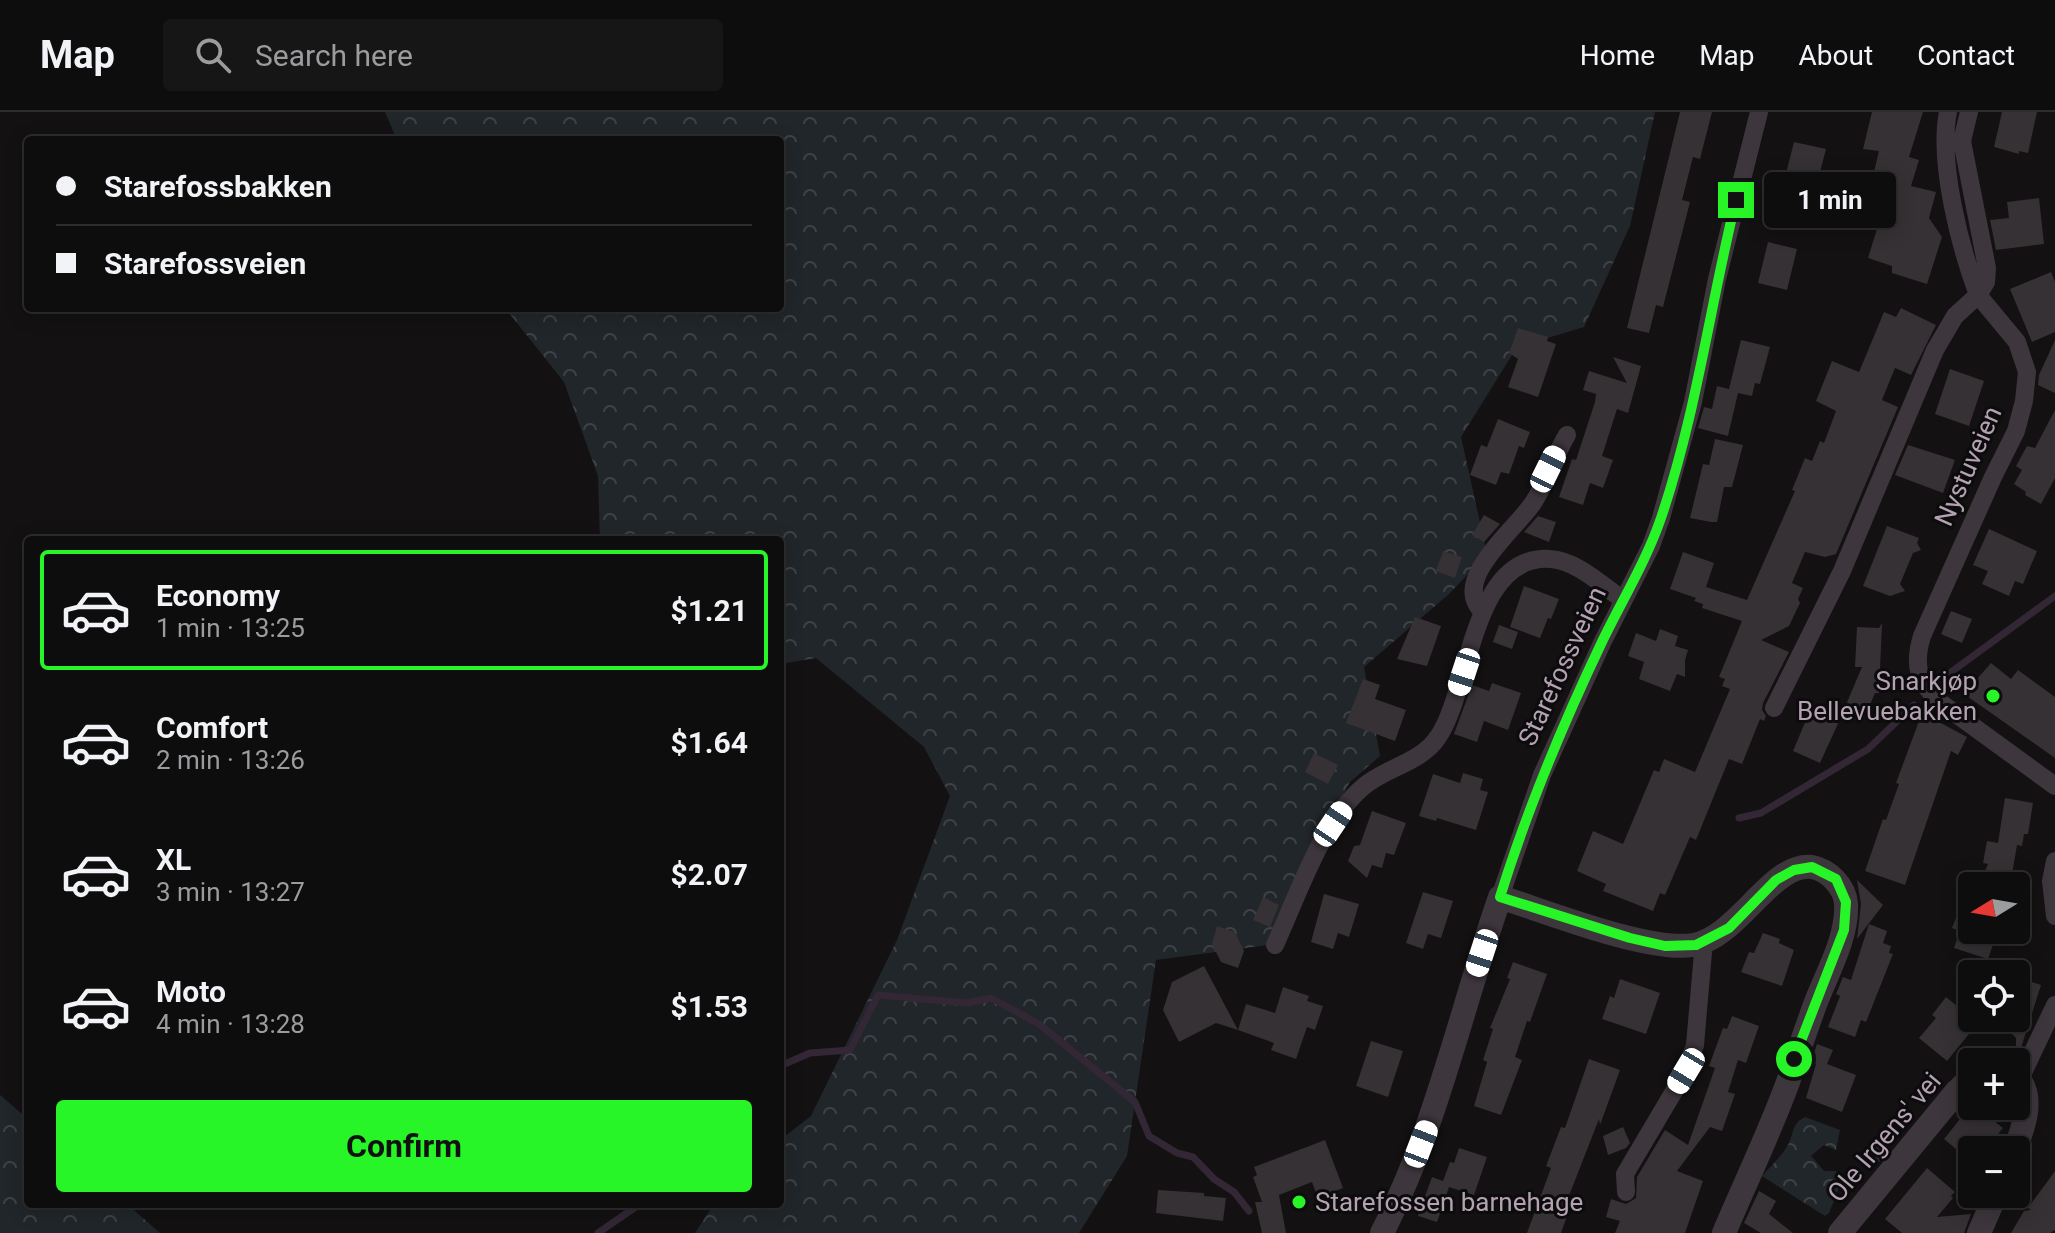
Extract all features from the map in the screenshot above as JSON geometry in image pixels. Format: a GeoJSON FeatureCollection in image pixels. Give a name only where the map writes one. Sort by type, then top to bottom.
{"type":"FeatureCollection","features":[{"type":"Feature","properties":{"kind":"street","name":"Starefossveien"},"geometry":{"type":"LineString","coordinates":[[1382,1233],[1411,1172],[1432,1116],[1500,897],[1542,775],[1651,546],[1671,485],[1700,372],[1717,279],[1759,112]]}},
{"type":"Feature","properties":{"kind":"street"},"geometry":{"type":"LineString","coordinates":[[1948,112],[1944,130],[1945,157],[1966,262],[1978,295]]}},
{"type":"Feature","properties":{"kind":"street"},"geometry":{"type":"LineString","coordinates":[[1774,708],[1842,571],[1935,350],[1955,316],[1978,295],[1986,282],[1987,268],[1962,141],[1969,112]]}},
{"type":"Feature","properties":{"kind":"street","name":"Nystuveien"},"geometry":{"type":"LineString","coordinates":[[1978,295],[2017,342],[2027,372],[2024,401],[2016,431],[1922,636],[1916,657],[1918,675],[1927,691],[1944,706],[2055,786]]}},
{"type":"Feature","properties":{"kind":"street"},"geometry":{"type":"LineString","coordinates":[[1483,612],[1472,596],[1478,575],[1488,556],[1533,504],[1567,435]]}},
{"type":"Feature","properties":{"kind":"street"},"geometry":{"type":"LineString","coordinates":[[1275,945],[1325,837],[1347,802],[1381,775],[1416,758],[1439,736],[1454,702],[1490,595],[1506,574],[1525,563],[1550,558],[1574,567],[1623,600]]}},
{"type":"Feature","properties":{"kind":"street"},"geometry":{"type":"LineString","coordinates":[[2055,861],[2051,881],[2055,916]]}},
{"type":"Feature","properties":{"kind":"street"},"geometry":{"type":"LineString","coordinates":[[1500,897],[1630,938],[1665,946],[1696,945],[1729,928],[1776,880],[1794,870],[1812,867],[1836,879],[1846,902],[1844,930],[1788,1081],[1724,1233]]}},
{"type":"Feature","properties":{"kind":"street"},"geometry":{"type":"LineString","coordinates":[[1626,1192],[1625,1174],[1686,1071],[1695,1045],[1704,941]]}},
{"type":"Feature","properties":{"kind":"street"},"geometry":{"type":"LineString","coordinates":[[2030,1054],[2055,1005]]}},
{"type":"Feature","properties":{"kind":"street","name":"Ole Irgens' vei"},"geometry":{"type":"LineString","coordinates":[[1840,1233],[1958,1090]]}},
{"type":"Feature","properties":{"kind":"street"},"geometry":{"type":"LineString","coordinates":[[1979,1233],[1990,1208]]}},
{"type":"Feature","properties":{"kind":"green space"},"geometry":{"type":"Polygon","coordinates":[[[385,112],[1655,112],[1630,226],[1584,327],[1517,347],[1461,437],[1487,554],[1449,594],[1364,667],[1380,756],[1350,782],[1293,886],[1269,945],[1156,960],[1127,1156],[1079,1233],[695,1233],[711,1208],[784,1208],[784,1137],[811,1116],[897,940],[950,796],[924,747],[816,658],[784,663],[784,536],[600,536],[598,476],[564,382],[508,312],[784,312],[784,136],[395,136],[385,112]]]}},
{"type":"Feature","properties":{"kind":"green space"},"geometry":{"type":"Polygon","coordinates":[[[0,1095],[24,1116],[24,1208],[132,1208],[160,1233],[0,1233],[0,1095]]]}},
{"type":"Feature","properties":{"kind":"green space"},"geometry":{"type":"Polygon","coordinates":[[[1805,1117],[1840,1130],[1836,1150],[1824,1145],[1811,1156],[1824,1171],[1836,1171],[1838,1176],[1837,1192],[1825,1216],[1762,1176],[1788,1145],[1795,1125],[1805,1117]]]}},
{"type":"Feature","properties":{"kind":"building"},"geometry":{"type":"Polygon","coordinates":[[[1680,112],[1712,112],[1700,159],[1693,157],[1682,200],[1690,202],[1663,307],[1656,305],[1649,333],[1627,328],[1680,112]]]}},
{"type":"Feature","properties":{"kind":"building"},"geometry":{"type":"Polygon","coordinates":[[[1872,112],[1923,112],[1909,157],[1919,160],[1911,186],[1936,192],[1929,218],[1942,237],[1927,284],[1892,273],[1892,266],[1868,258],[1889,190],[1871,184],[1879,151],[1863,149],[1872,112]]]}},
{"type":"Feature","properties":{"kind":"building"},"geometry":{"type":"Polygon","coordinates":[[[2002,112],[2037,112],[2028,153],[2019,151],[2019,154],[1994,147],[2002,112]]]}},
{"type":"Feature","properties":{"kind":"building"},"geometry":{"type":"Polygon","coordinates":[[[1794,142],[1826,149],[1819,176],[1815,175],[1811,188],[1784,181],[1794,142]]]}},
{"type":"Feature","properties":{"kind":"building"},"geometry":{"type":"Polygon","coordinates":[[[2039,198],[2044,244],[1996,250],[1990,220],[2009,218],[2007,202],[2039,198]]]}},
{"type":"Feature","properties":{"kind":"building"},"geometry":{"type":"Polygon","coordinates":[[[1768,242],[1797,249],[1787,290],[1758,283],[1768,242]]]}},
{"type":"Feature","properties":{"kind":"building"},"geometry":{"type":"Polygon","coordinates":[[[2051,272],[2055,282],[2055,332],[2032,342],[2010,289],[2051,272]]]}},
{"type":"Feature","properties":{"kind":"building"},"geometry":{"type":"Polygon","coordinates":[[[1901,308],[1936,325],[1911,375],[1895,368],[1882,400],[1898,407],[1836,554],[1825,557],[1805,552],[1792,583],[1803,588],[1789,626],[1761,640],[1789,652],[1763,703],[1764,721],[1760,719],[1742,764],[1729,759],[1696,840],[1690,837],[1665,895],[1660,893],[1653,911],[1603,891],[1606,884],[1577,871],[1593,831],[1623,844],[1654,770],[1659,772],[1664,759],[1695,772],[1730,689],[1722,686],[1725,679],[1719,677],[1742,621],[1702,608],[1703,604],[1694,601],[1696,598],[1670,589],[1683,552],[1714,563],[1706,587],[1747,600],[1795,491],[1792,490],[1805,458],[1812,461],[1820,441],[1824,443],[1836,411],[1816,401],[1832,361],[1859,372],[1884,312],[1896,317],[1901,308]]]}},
{"type":"Feature","properties":{"kind":"building"},"geometry":{"type":"Polygon","coordinates":[[[1518,328],[1548,337],[1547,341],[1556,344],[1538,397],[1508,387],[1518,359],[1509,353],[1518,328]]]}},
{"type":"Feature","properties":{"kind":"building"},"geometry":{"type":"Polygon","coordinates":[[[1741,340],[1770,347],[1760,384],[1755,383],[1752,396],[1738,393],[1728,436],[1698,428],[1704,407],[1712,409],[1717,386],[1729,389],[1741,340]]]}},
{"type":"Feature","properties":{"kind":"building"},"geometry":{"type":"Polygon","coordinates":[[[2055,340],[2055,393],[2038,385],[2039,375],[2055,340]]]}},
{"type":"Feature","properties":{"kind":"building"},"geometry":{"type":"Polygon","coordinates":[[[1613,357],[1641,366],[1628,413],[1617,409],[1602,456],[1613,460],[1603,488],[1590,483],[1583,505],[1559,497],[1572,459],[1576,460],[1595,402],[1596,394],[1583,390],[1589,371],[1627,383],[1613,357]]]}},
{"type":"Feature","properties":{"kind":"building"},"geometry":{"type":"Polygon","coordinates":[[[1950,369],[1984,381],[1969,426],[1935,414],[1950,369]]]}},
{"type":"Feature","properties":{"kind":"building"},"geometry":{"type":"Polygon","coordinates":[[[2055,410],[2055,478],[2041,504],[2014,484],[2022,470],[2016,466],[2027,446],[2035,448],[2055,410]]]}},
{"type":"Feature","properties":{"kind":"building"},"geometry":{"type":"Polygon","coordinates":[[[1498,419],[1530,432],[1524,448],[1519,446],[1509,474],[1501,472],[1496,485],[1470,475],[1481,445],[1487,447],[1498,419]]]}},
{"type":"Feature","properties":{"kind":"building"},"geometry":{"type":"Polygon","coordinates":[[[1715,439],[1743,445],[1732,487],[1724,487],[1717,522],[1711,522],[1690,518],[1703,464],[1709,465],[1715,439]]]}},
{"type":"Feature","properties":{"kind":"building"},"geometry":{"type":"Polygon","coordinates":[[[1908,445],[1955,460],[1943,493],[1895,475],[1908,445]]]}},
{"type":"Feature","properties":{"kind":"building"},"geometry":{"type":"Polygon","coordinates":[[[1484,515],[1500,524],[1484,542],[1472,535],[1484,515]]]}},
{"type":"Feature","properties":{"kind":"building"},"geometry":{"type":"Polygon","coordinates":[[[1538,516],[1556,522],[1549,542],[1524,532],[1538,516]]]}},
{"type":"Feature","properties":{"kind":"building"},"geometry":{"type":"Polygon","coordinates":[[[1887,526],[1919,538],[1917,543],[1921,550],[1913,553],[1900,584],[1905,591],[1890,596],[1863,586],[1887,526]]]}},
{"type":"Feature","properties":{"kind":"building"},"geometry":{"type":"Polygon","coordinates":[[[1989,529],[2037,551],[2023,584],[2015,581],[2009,596],[1982,584],[1988,571],[1973,565],[1989,529]]]}},
{"type":"Feature","properties":{"kind":"building"},"geometry":{"type":"Polygon","coordinates":[[[1443,551],[1462,557],[1455,578],[1436,571],[1443,551]]]}},
{"type":"Feature","properties":{"kind":"building"},"geometry":{"type":"Polygon","coordinates":[[[1524,586],[1559,599],[1540,638],[1510,627],[1524,586]]]}},
{"type":"Feature","properties":{"kind":"building"},"geometry":{"type":"Polygon","coordinates":[[[1951,611],[1972,619],[1962,643],[1941,634],[1951,611]]]}},
{"type":"Feature","properties":{"kind":"building"},"geometry":{"type":"Polygon","coordinates":[[[1415,617],[1441,626],[1427,666],[1397,659],[1415,617]]]}},
{"type":"Feature","properties":{"kind":"building"},"geometry":{"type":"Polygon","coordinates":[[[1882,623],[1879,693],[1875,693],[1862,723],[1842,714],[1862,667],[1855,667],[1857,627],[1879,628],[1882,623]]]}},
{"type":"Feature","properties":{"kind":"building"},"geometry":{"type":"Polygon","coordinates":[[[1499,625],[1518,632],[1512,649],[1493,642],[1499,625]]]}},
{"type":"Feature","properties":{"kind":"building"},"geometry":{"type":"Polygon","coordinates":[[[1660,629],[1678,636],[1675,646],[1688,650],[1685,677],[1677,674],[1670,691],[1639,679],[1644,662],[1628,656],[1636,633],[1656,641],[1660,629]]]}},
{"type":"Feature","properties":{"kind":"building"},"geometry":{"type":"Polygon","coordinates":[[[1991,663],[2011,679],[2018,670],[2055,697],[2055,758],[1964,694],[1991,663]]]}},
{"type":"Feature","properties":{"kind":"building"},"geometry":{"type":"Polygon","coordinates":[[[1363,679],[1380,685],[1375,699],[1406,710],[1395,741],[1346,723],[1363,679]]]}},
{"type":"Feature","properties":{"kind":"building"},"geometry":{"type":"Polygon","coordinates":[[[1492,683],[1521,693],[1508,730],[1484,721],[1477,742],[1454,734],[1472,685],[1489,691],[1492,683]]]}},
{"type":"Feature","properties":{"kind":"building"},"geometry":{"type":"Polygon","coordinates":[[[1812,706],[1841,717],[1820,763],[1793,751],[1812,706]]]}},
{"type":"Feature","properties":{"kind":"building"},"geometry":{"type":"Polygon","coordinates":[[[1922,713],[1967,737],[1958,755],[1951,751],[1905,885],[1865,871],[1899,784],[1896,783],[1922,713]]]}},
{"type":"Feature","properties":{"kind":"building"},"geometry":{"type":"Polygon","coordinates":[[[1314,753],[1338,765],[1328,784],[1305,772],[1314,753]]]}},
{"type":"Feature","properties":{"kind":"building"},"geometry":{"type":"Polygon","coordinates":[[[1463,773],[1483,779],[1480,790],[1488,792],[1476,830],[1419,816],[1433,774],[1460,783],[1463,773]]]}},
{"type":"Feature","properties":{"kind":"building"},"geometry":{"type":"Polygon","coordinates":[[[2005,798],[2033,803],[2028,834],[2024,834],[2022,846],[2017,845],[2012,872],[1985,872],[1988,864],[1983,863],[1987,841],[1998,843],[2005,798]]]}},
{"type":"Feature","properties":{"kind":"building"},"geometry":{"type":"Polygon","coordinates":[[[1372,811],[1406,823],[1394,855],[1386,853],[1382,868],[1372,865],[1367,878],[1348,861],[1354,846],[1360,845],[1372,811]]]}},
{"type":"Feature","properties":{"kind":"building"},"geometry":{"type":"Polygon","coordinates":[[[1857,880],[1883,905],[1857,939],[1861,904],[1857,880]]]}},
{"type":"Feature","properties":{"kind":"building"},"geometry":{"type":"Polygon","coordinates":[[[1423,892],[1453,901],[1441,938],[1428,934],[1423,949],[1406,943],[1423,892]]]}},
{"type":"Feature","properties":{"kind":"building"},"geometry":{"type":"Polygon","coordinates":[[[1324,894],[1359,904],[1349,937],[1338,933],[1333,949],[1311,942],[1324,894]]]}},
{"type":"Feature","properties":{"kind":"building"},"geometry":{"type":"Polygon","coordinates":[[[1263,897],[1279,905],[1270,927],[1253,920],[1263,897]]]}},
{"type":"Feature","properties":{"kind":"building"},"geometry":{"type":"Polygon","coordinates":[[[1958,913],[1958,930],[1952,928],[1958,913]]]}},
{"type":"Feature","properties":{"kind":"building"},"geometry":{"type":"Polygon","coordinates":[[[1869,924],[1887,931],[1883,943],[1891,946],[1889,953],[1893,954],[1866,1022],[1861,1020],[1855,1037],[1828,1027],[1840,996],[1836,994],[1843,977],[1851,980],[1869,924]]]}},
{"type":"Feature","properties":{"kind":"building"},"geometry":{"type":"Polygon","coordinates":[[[1217,926],[1235,932],[1244,951],[1238,968],[1221,962],[1212,944],[1217,926]]]}},
{"type":"Feature","properties":{"kind":"building"},"geometry":{"type":"Polygon","coordinates":[[[1763,933],[1780,939],[1779,943],[1794,950],[1782,986],[1741,972],[1749,952],[1754,953],[1763,933]]]}},
{"type":"Feature","properties":{"kind":"building"},"geometry":{"type":"Polygon","coordinates":[[[1958,937],[1958,944],[1993,944],[1988,959],[1954,948],[1958,937]]]}},
{"type":"Feature","properties":{"kind":"building"},"geometry":{"type":"Polygon","coordinates":[[[1513,962],[1547,974],[1515,1057],[1522,1060],[1501,1115],[1474,1106],[1487,1062],[1483,1060],[1493,1029],[1490,1028],[1510,979],[1507,978],[1513,962]]]}},
{"type":"Feature","properties":{"kind":"building"},"geometry":{"type":"Polygon","coordinates":[[[1204,966],[1238,1030],[1216,1023],[1179,1042],[1163,1010],[1172,982],[1204,966]]]}},
{"type":"Feature","properties":{"kind":"building"},"geometry":{"type":"Polygon","coordinates":[[[1620,979],[1660,993],[1646,1034],[1602,1019],[1620,979]]]}},
{"type":"Feature","properties":{"kind":"building"},"geometry":{"type":"Polygon","coordinates":[[[2030,981],[2041,985],[2030,1020],[2030,981]]]}},
{"type":"Feature","properties":{"kind":"building"},"geometry":{"type":"Polygon","coordinates":[[[1283,987],[1309,996],[1307,1001],[1323,1006],[1315,1030],[1307,1027],[1296,1059],[1271,1050],[1274,1043],[1238,1030],[1246,1004],[1275,1013],[1283,987]]]}},
{"type":"Feature","properties":{"kind":"building"},"geometry":{"type":"Polygon","coordinates":[[[1946,997],[1958,1007],[1958,1032],[1971,1032],[1947,1061],[1919,1038],[1936,1018],[1932,1015],[1946,997]]]}},
{"type":"Feature","properties":{"kind":"building"},"geometry":{"type":"Polygon","coordinates":[[[1732,1016],[1759,1026],[1746,1063],[1738,1060],[1728,1092],[1735,1094],[1722,1131],[1710,1127],[1677,1171],[1703,1181],[1685,1233],[1615,1233],[1620,1221],[1606,1217],[1611,1199],[1626,1204],[1636,1198],[1637,1177],[1665,1130],[1688,1145],[1715,1068],[1709,1066],[1723,1028],[1727,1029],[1732,1016]]]}},
{"type":"Feature","properties":{"kind":"building"},"geometry":{"type":"Polygon","coordinates":[[[2010,1032],[2026,1032],[2021,1048],[2016,1048],[2016,1038],[2010,1032]]]}},
{"type":"Feature","properties":{"kind":"building"},"geometry":{"type":"Polygon","coordinates":[[[1371,1041],[1403,1051],[1388,1097],[1356,1086],[1371,1041]]]}},
{"type":"Feature","properties":{"kind":"building"},"geometry":{"type":"Polygon","coordinates":[[[1817,1044],[1833,1050],[1827,1064],[1856,1075],[1842,1112],[1806,1098],[1816,1064],[1811,1062],[1817,1044]]]}},
{"type":"Feature","properties":{"kind":"building"},"geometry":{"type":"Polygon","coordinates":[[[1589,1059],[1620,1070],[1565,1206],[1570,1208],[1561,1233],[1527,1233],[1551,1168],[1546,1166],[1561,1127],[1565,1128],[1589,1059]]]}},
{"type":"Feature","properties":{"kind":"building"},"geometry":{"type":"Polygon","coordinates":[[[1959,1120],[1993,1120],[2003,1128],[1996,1136],[1958,1136],[1958,1150],[1944,1139],[1959,1120]]]}},
{"type":"Feature","properties":{"kind":"building"},"geometry":{"type":"Polygon","coordinates":[[[1623,1127],[1630,1143],[1626,1148],[1608,1155],[1603,1136],[1623,1127]]]}},
{"type":"Feature","properties":{"kind":"building"},"geometry":{"type":"Polygon","coordinates":[[[1877,1139],[1890,1148],[1878,1163],[1866,1155],[1877,1139]]]}},
{"type":"Feature","properties":{"kind":"building"},"geometry":{"type":"Polygon","coordinates":[[[1325,1140],[1343,1188],[1318,1198],[1312,1182],[1279,1195],[1286,1233],[1262,1233],[1255,1202],[1262,1202],[1253,1177],[1257,1175],[1254,1167],[1325,1140]]]}},
{"type":"Feature","properties":{"kind":"building"},"geometry":{"type":"Polygon","coordinates":[[[1459,1148],[1487,1157],[1474,1195],[1449,1187],[1437,1222],[1418,1216],[1432,1177],[1443,1181],[1459,1148]]]}},
{"type":"Feature","properties":{"kind":"building"},"geometry":{"type":"Polygon","coordinates":[[[1927,1168],[1955,1192],[1937,1217],[1971,1214],[1964,1233],[1902,1233],[1885,1219],[1927,1168]]]}},
{"type":"Feature","properties":{"kind":"building"},"geometry":{"type":"Polygon","coordinates":[[[2055,1171],[2055,1230],[2050,1233],[2011,1233],[2024,1211],[2031,1210],[2028,1208],[2055,1171]]]}},
{"type":"Feature","properties":{"kind":"building"},"geometry":{"type":"Polygon","coordinates":[[[1158,1190],[1226,1198],[1223,1221],[1156,1213],[1158,1190]]]}},
{"type":"Feature","properties":{"kind":"building"},"geometry":{"type":"Polygon","coordinates":[[[1759,1191],[1776,1201],[1769,1214],[1793,1233],[1761,1233],[1744,1223],[1759,1191]]]}},
{"type":"Feature","properties":{"kind":"waterway"},"geometry":{"type":"LineString","coordinates":[[1943,678],[2055,596]]}},
{"type":"Feature","properties":{"kind":"waterway"},"geometry":{"type":"LineString","coordinates":[[1739,818],[1761,813],[1868,749],[1914,705]]}},
{"type":"Feature","properties":{"kind":"waterway"},"geometry":{"type":"LineString","coordinates":[[784,1064],[810,1053],[850,1050],[878,995],[967,1003],[991,998],[1039,1024],[1135,1102],[1149,1136],[1177,1153],[1193,1157],[1214,1179],[1234,1192],[1249,1211]]}},
{"type":"Feature","properties":{"kind":"waterway"},"geometry":{"type":"LineString","coordinates":[[598,1233],[634,1208]]}},
{"type":"Feature","properties":{"kind":"place","name":"Snarkjøp Bellevuebakken"},"geometry":{"type":"Point","coordinates":[1993,696]}},
{"type":"Feature","properties":{"kind":"place","name":"Starefossen barnehage"},"geometry":{"type":"Point","coordinates":[1299,1202]}},
{"type":"Feature","properties":{"kind":"route"},"geometry":{"type":"LineString","coordinates":[[1736,200],[1693,402],[1661,518],[1651,546],[1602,643],[1542,775],[1500,897],[1630,938],[1665,946],[1696,945],[1729,928],[1776,880],[1794,870],[1812,867],[1836,879],[1846,902],[1844,930],[1794,1059]]}}]}
